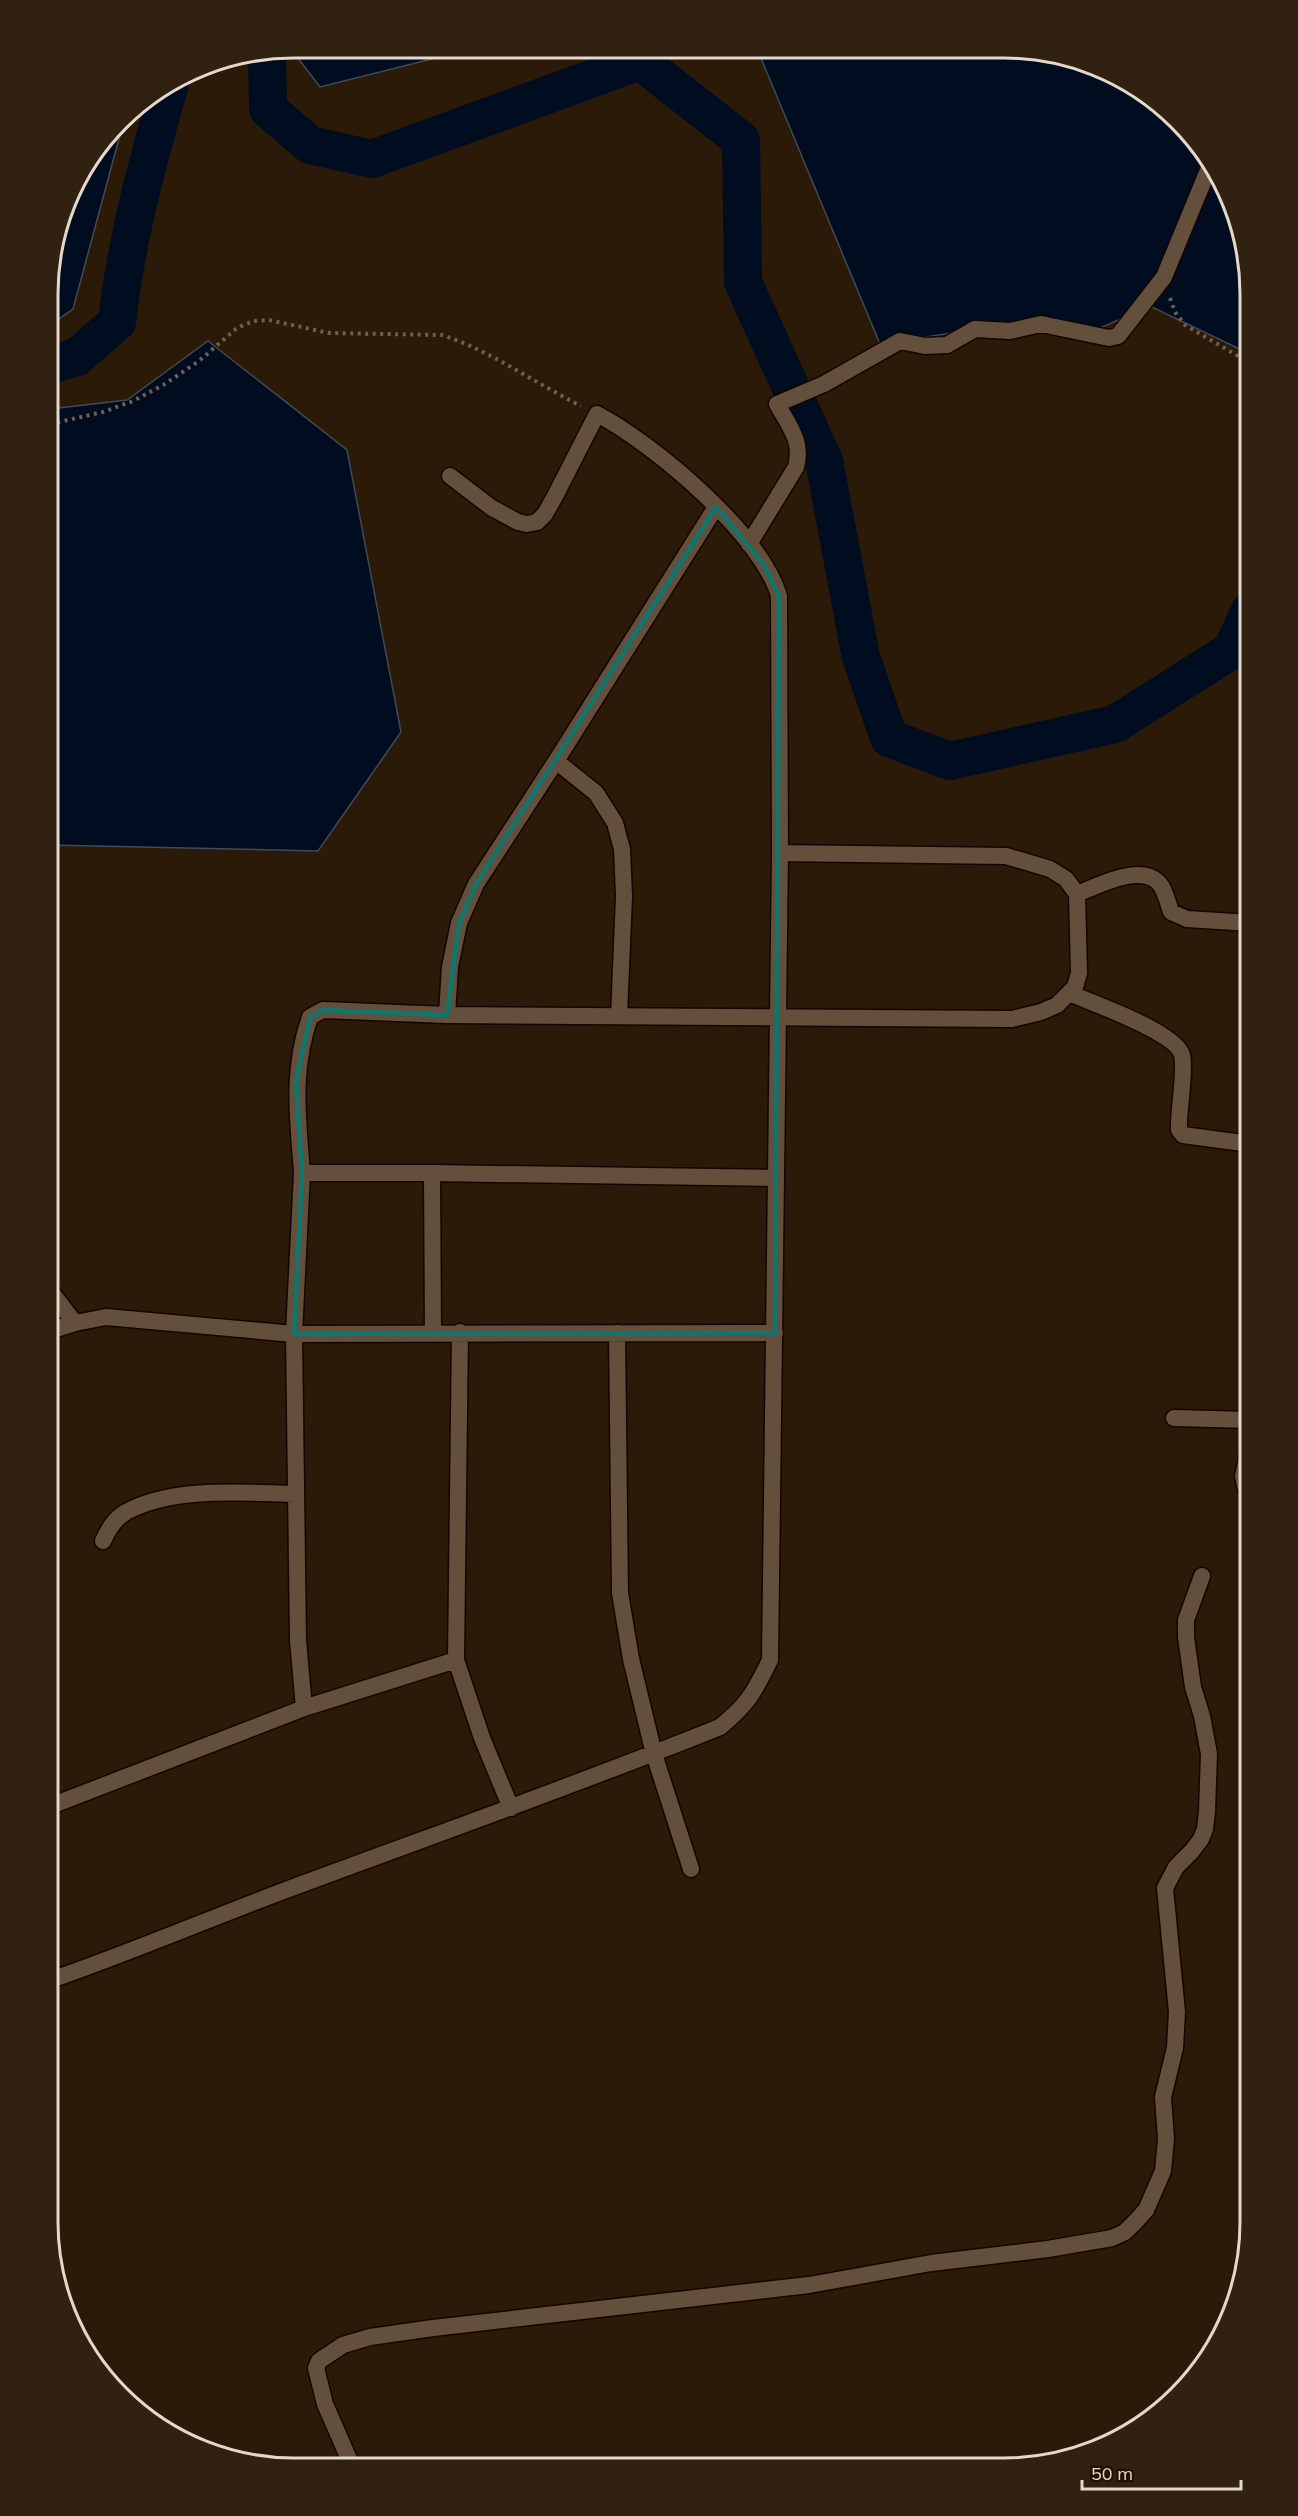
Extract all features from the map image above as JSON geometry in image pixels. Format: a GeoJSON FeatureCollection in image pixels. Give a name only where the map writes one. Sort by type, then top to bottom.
{"type":"FeatureCollection","features":[{"type":"Feature","properties":{"kind":"street"},"geometry":{"type":"LineString","coordinates":[[749,544],[796,467],[799,458],[799,448],[794,434],[777,404],[824,384],[900,341],[925,346],[947,345],[975,329],[1010,331],[1041,324],[1090,335],[1113,338],[1118,336],[1164,277],[1207,175]]}},
{"type":"Feature","properties":{"kind":"street"},"geometry":{"type":"LineString","coordinates":[[58,1978],[122,1956],[285,1890],[511,1808],[720,1727],[743,1708],[757,1688],[770,1660],[780,853],[779,596],[774,580],[749,544],[716,507],[674,467],[619,426],[597,414],[554,498],[545,514],[537,522],[527,524],[501,513],[450,476]]}},
{"type":"Feature","properties":{"kind":"street"},"geometry":{"type":"LineString","coordinates":[[447,1015],[450,968],[463,913],[476,884],[716,507]]}},
{"type":"Feature","properties":{"kind":"street"},"geometry":{"type":"LineString","coordinates":[[556,761],[596,793],[615,823],[622,849],[624,896],[619,1016]]}},
{"type":"Feature","properties":{"kind":"street"},"geometry":{"type":"LineString","coordinates":[[304,1708],[298,1640],[296,1494],[294,1334],[302,1173],[296,1081],[303,1036],[310,1017],[323,1010],[447,1015],[1012,1019],[1041,1012],[1057,1005],[1075,987],[1079,973],[1077,894],[1066,879],[1050,869],[1006,856],[780,853]]}},
{"type":"Feature","properties":{"kind":"street"},"geometry":{"type":"LineString","coordinates":[[1077,894],[1127,875],[1150,878],[1158,882],[1171,912],[1187,919],[1240,922]]}},
{"type":"Feature","properties":{"kind":"street"},"geometry":{"type":"LineString","coordinates":[[1069,993],[1156,1030],[1175,1044],[1182,1055],[1178,1116],[1179,1130],[1183,1135],[1240,1143]]}},
{"type":"Feature","properties":{"kind":"street"},"geometry":{"type":"LineString","coordinates":[[302,1173],[775,1179]]}},
{"type":"Feature","properties":{"kind":"street"},"geometry":{"type":"LineString","coordinates":[[432,1173],[433,1333]]}},
{"type":"Feature","properties":{"kind":"street"},"geometry":{"type":"LineString","coordinates":[[58,1301],[75,1323]]}},
{"type":"Feature","properties":{"kind":"street"},"geometry":{"type":"LineString","coordinates":[[58,1328],[106,1317],[294,1334],[775,1333]]}},
{"type":"Feature","properties":{"kind":"street"},"geometry":{"type":"LineString","coordinates":[[459,1332],[456,1660],[482,1738],[511,1808]]}},
{"type":"Feature","properties":{"kind":"street"},"geometry":{"type":"LineString","coordinates":[[617,1333],[620,1593],[631,1659],[654,1754],[691,1869]]}},
{"type":"Feature","properties":{"kind":"street"},"geometry":{"type":"LineString","coordinates":[[1174,1418],[1240,1420]]}},
{"type":"Feature","properties":{"kind":"street"},"geometry":{"type":"LineString","coordinates":[[104,1541],[109,1528],[124,1513],[170,1498],[209,1492],[296,1494]]}},
{"type":"Feature","properties":{"kind":"street"},"geometry":{"type":"LineString","coordinates":[[349,2458],[322,2397],[316,2368],[319,2361],[343,2345],[370,2337],[433,2328],[809,2285],[931,2263],[1048,2249],[1112,2238],[1125,2232],[1136,2222],[1146,2210],[1163,2171],[1166,2139],[1163,2097],[1176,2048],[1177,2012],[1165,1888],[1176,1867],[1201,1839],[1205,1829],[1207,1811],[1209,1754],[1188,1661],[1186,1637],[1186,1620],[1202,1576]]}},
{"type":"Feature","properties":{"kind":"street"},"geometry":{"type":"LineString","coordinates":[[58,1803],[304,1708],[456,1660]]}},
{"type":"Feature","properties":{"kind":"path"},"geometry":{"type":"LineString","coordinates":[[1164,277],[1175,312],[1185,326],[1240,357]]}},
{"type":"Feature","properties":{"kind":"path"},"geometry":{"type":"LineString","coordinates":[[58,422],[103,412],[133,401],[165,384],[199,361],[237,328],[253,321],[269,320],[303,330],[329,333],[442,336],[459,341],[489,356],[597,414]]}},
{"type":"Feature","properties":{"kind":"highlighted area"},"geometry":{"type":"Polygon","coordinates":[[[716,507],[764,565],[779,596],[775,1333],[294,1334],[302,1173],[296,1081],[310,1017],[323,1010],[447,1015],[459,923],[476,884],[716,507]]]}},
{"type":"Feature","properties":{"kind":"water"},"geometry":{"type":"Polygon","coordinates":[[[298,58],[436,58],[320,87],[298,58]]]}},
{"type":"Feature","properties":{"kind":"water"},"geometry":{"type":"Polygon","coordinates":[[[761,58],[1003,58],[1049,63],[1079,71],[1094,76],[1135,98],[1159,117],[1200,163],[1222,204],[1235,249],[1239,279],[1240,349],[1150,306],[1084,335],[978,329],[880,344],[761,58]]]}},
{"type":"Feature","properties":{"kind":"water"},"geometry":{"type":"Polygon","coordinates":[[[120,136],[73,309],[58,319],[59,279],[63,249],[71,219],[76,204],[98,163],[120,136]]]}},
{"type":"Feature","properties":{"kind":"water"},"geometry":{"type":"Polygon","coordinates":[[[208,341],[347,450],[401,732],[318,851],[58,845],[58,408],[127,400],[208,341]]]}},
{"type":"Feature","properties":{"kind":"waterway"},"geometry":{"type":"LineString","coordinates":[[267,61],[268,109],[310,145],[372,159],[640,61],[741,140],[743,282],[824,461],[861,657],[889,738],[950,761],[1115,724],[1232,650],[1240,632]]}},
{"type":"Feature","properties":{"kind":"waterway"},"geometry":{"type":"LineString","coordinates":[[58,363],[77,357],[117,322],[132,232],[167,96]]}}]}
